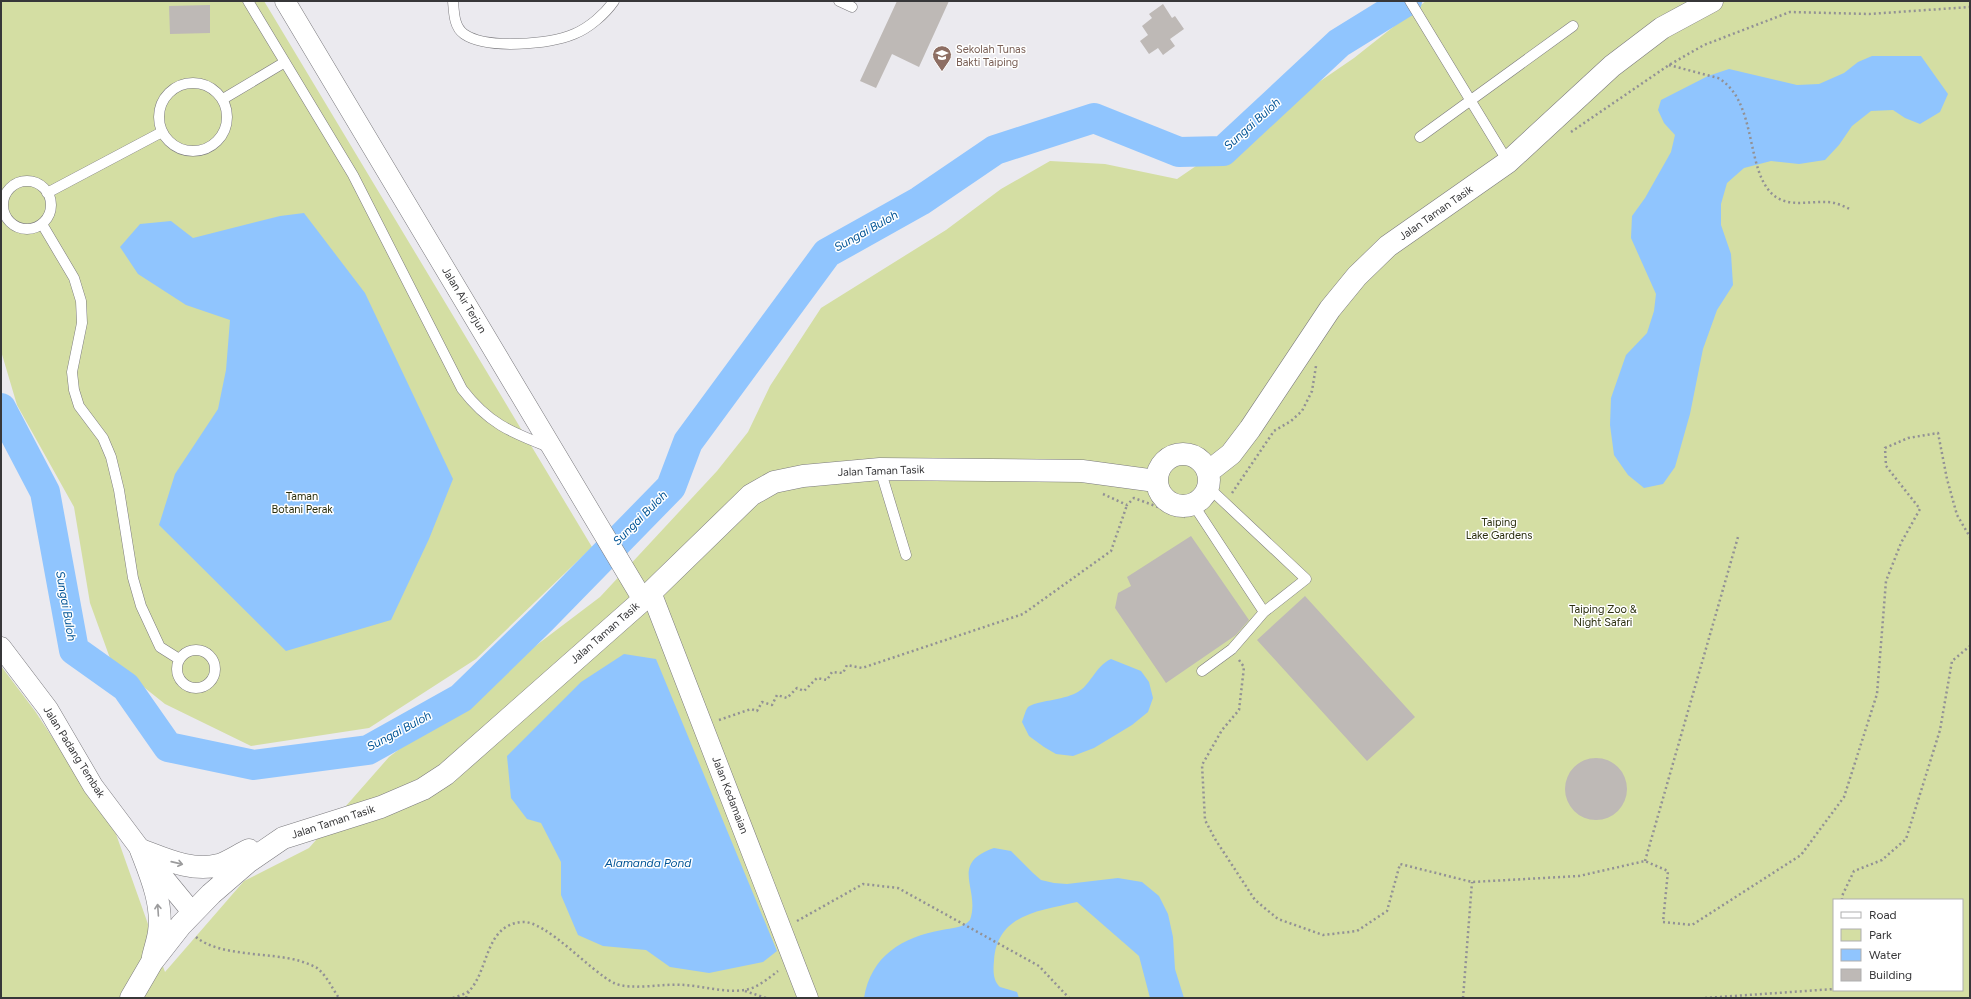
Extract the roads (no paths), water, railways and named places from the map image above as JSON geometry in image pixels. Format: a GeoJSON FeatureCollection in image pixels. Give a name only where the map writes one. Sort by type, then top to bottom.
{"type":"FeatureCollection","features":[{"type":"Feature","properties":{"kind":"street","name":"Jalan Air Terjun"},"geometry":{"type":"LineString","coordinates":[[285,1],[629,575],[647,596]]}},
{"type":"Feature","properties":{"kind":"street","name":"Jalan Taman Tasik"},"geometry":{"type":"LineString","coordinates":[[1193,504],[1200,500],[1208,480],[1231,454],[1250,429],[1330,309],[1357,276],[1388,246],[1508,162],[1612,66],[1662,28],[1712,1]]}},
{"type":"Feature","properties":{"kind":"street"},"geometry":{"type":"LineString","coordinates":[[1193,504],[1181,506],[1169,502],[1162,497],[1156,481],[1160,465],[1174,454],[1190,454],[1204,464],[1208,480]]}},
{"type":"Feature","properties":{"kind":"street","name":"Jalan Taman Tasik"},"geometry":{"type":"LineString","coordinates":[[131,998],[152,962],[186,919],[248,862],[283,838],[380,806],[423,789],[446,774],[647,596],[751,495],[774,482],[803,476],[880,469],[1082,471],[1156,481]]}},
{"type":"Feature","properties":{"kind":"street","name":"Jalan Kedamaian"},"geometry":{"type":"LineString","coordinates":[[647,596],[703,725],[808,998]]}},
{"type":"Feature","properties":{"kind":"street","name":"Jalan Padang Tembak"},"geometry":{"type":"LineString","coordinates":[[1,647],[48,709],[93,786],[141,850],[186,919]]}},
{"type":"Feature","properties":{"kind":"street"},"geometry":{"type":"LineString","coordinates":[[141,850],[175,863],[196,866],[219,865],[256,846],[283,838]]}},
{"type":"Feature","properties":{"kind":"street"},"geometry":{"type":"LineString","coordinates":[[141,850],[154,885],[158,906],[159,931],[152,962]]}},
{"type":"Feature","properties":{"kind":"lane"},"geometry":{"type":"LineString","coordinates":[[248,1],[353,175],[462,389],[476,408],[495,423],[524,438],[553,449]]}},
{"type":"Feature","properties":{"kind":"lane"},"geometry":{"type":"LineString","coordinates":[[453,1],[456,24],[464,34],[478,41],[521,44],[551,40],[574,34],[594,21],[614,1]]}},
{"type":"Feature","properties":{"kind":"lane"},"geometry":{"type":"LineString","coordinates":[[839,1],[852,7]]}},
{"type":"Feature","properties":{"kind":"lane"},"geometry":{"type":"LineString","coordinates":[[1410,1],[1508,162]]}},
{"type":"Feature","properties":{"kind":"lane"},"geometry":{"type":"LineString","coordinates":[[1420,138],[1573,26]]}},
{"type":"Feature","properties":{"kind":"lane"},"geometry":{"type":"LineString","coordinates":[[223,99],[285,62]]}},
{"type":"Feature","properties":{"kind":"lane"},"geometry":{"type":"LineString","coordinates":[[194,82],[205,84],[215,90],[223,99],[227,115],[224,132],[218,141],[209,147],[193,151],[177,148],[168,141],[162,132],[159,120],[159,109],[164,98],[177,86],[194,82]]}},
{"type":"Feature","properties":{"kind":"lane"},"geometry":{"type":"LineString","coordinates":[[47,193],[162,132]]}},
{"type":"Feature","properties":{"kind":"lane"},"geometry":{"type":"LineString","coordinates":[[18,182],[34,182],[42,186],[47,193],[51,206],[50,213],[42,224],[26,229],[11,224],[4,213],[3,201],[5,193],[18,182]]}},
{"type":"Feature","properties":{"kind":"lane"},"geometry":{"type":"LineString","coordinates":[[42,224],[74,278],[82,301],[82,323],[72,372],[74,390],[79,406],[103,438],[111,458],[119,490],[133,578],[141,606],[160,647],[179,659]]}},
{"type":"Feature","properties":{"kind":"lane"},"geometry":{"type":"LineString","coordinates":[[880,469],[906,555]]}},
{"type":"Feature","properties":{"kind":"lane"},"geometry":{"type":"LineString","coordinates":[[1202,671],[1232,649],[1264,612],[1306,579],[1208,480]]}},
{"type":"Feature","properties":{"kind":"lane"},"geometry":{"type":"LineString","coordinates":[[1193,504],[1264,612]]}},
{"type":"Feature","properties":{"kind":"water"},"geometry":{"type":"Polygon","coordinates":[[[1872,56],[1921,56],[1948,94],[1940,112],[1920,124],[1905,118],[1893,110],[1871,111],[1852,126],[1839,145],[1825,160],[1799,164],[1771,161],[1744,168],[1727,183],[1721,204],[1721,225],[1731,254],[1733,285],[1717,310],[1703,349],[1690,414],[1675,467],[1663,484],[1644,488],[1628,475],[1614,455],[1610,425],[1611,398],[1626,355],[1647,333],[1654,311],[1656,294],[1631,238],[1632,216],[1645,198],[1671,152],[1675,135],[1664,123],[1658,110],[1661,100],[1708,76],[1729,69],[1797,85],[1819,84],[1844,73],[1858,62],[1872,56]]]}},
{"type":"Feature","properties":{"kind":"water"},"geometry":{"type":"Polygon","coordinates":[[[304,213],[365,293],[453,479],[429,539],[391,620],[286,651],[159,525],[175,474],[218,409],[226,370],[230,320],[186,305],[138,274],[120,247],[140,224],[171,221],[193,238],[280,216],[304,213]]]}},
{"type":"Feature","properties":{"kind":"water","name":"Alamanda Pond"},"geometry":{"type":"Polygon","coordinates":[[[624,654],[656,659],[777,951],[763,962],[709,973],[670,967],[646,950],[603,946],[578,935],[561,895],[561,862],[541,823],[527,819],[511,798],[507,756],[581,682],[624,654]]]}},
{"type":"Feature","properties":{"kind":"water"},"geometry":{"type":"Polygon","coordinates":[[[1111,659],[1141,671],[1149,682],[1153,698],[1148,712],[1132,725],[1094,748],[1073,756],[1056,754],[1029,736],[1022,722],[1028,707],[1037,703],[1076,693],[1085,686],[1105,662],[1111,659]]]}},
{"type":"Feature","properties":{"kind":"water"},"geometry":{"type":"Polygon","coordinates":[[[994,848],[1011,851],[1041,880],[1054,883],[1067,884],[1118,878],[1142,882],[1159,896],[1168,914],[1173,937],[1175,969],[1184,998],[1150,998],[1139,956],[1077,902],[1048,908],[1022,917],[1003,933],[997,945],[994,961],[995,979],[1000,987],[1017,992],[1019,998],[864,998],[868,983],[874,971],[881,960],[891,951],[914,938],[927,933],[961,926],[970,920],[972,898],[969,870],[972,862],[980,854],[994,848]]]}},
{"type":"Feature","properties":{"kind":"waterway","name":"Sungai Buloh"},"geometry":{"type":"LineString","coordinates":[[1,408],[45,492],[74,650],[126,687],[168,747],[254,765],[368,750],[461,698],[542,619],[671,487],[688,442],[827,253],[920,201],[995,150],[1094,118],[1179,152],[1223,151],[1339,43],[1407,1]]}},
{"type":"Feature","properties":{"kind":"place","name":"Sekolah Tunas Bakti Taiping"},"geometry":{"type":"Point","coordinates":[942,72]}},
{"type":"Feature","properties":{"kind":"park label","name":"Taman Botani Perak"},"geometry":{"type":"Point","coordinates":[302,502]}},
{"type":"Feature","properties":{"kind":"park label","name":"Taiping Lake Gardens"},"geometry":{"type":"Point","coordinates":[1499,528]}},
{"type":"Feature","properties":{"kind":"park label","name":"Taiping Zoo & Night Safari"},"geometry":{"type":"Point","coordinates":[1603,615]}}]}
